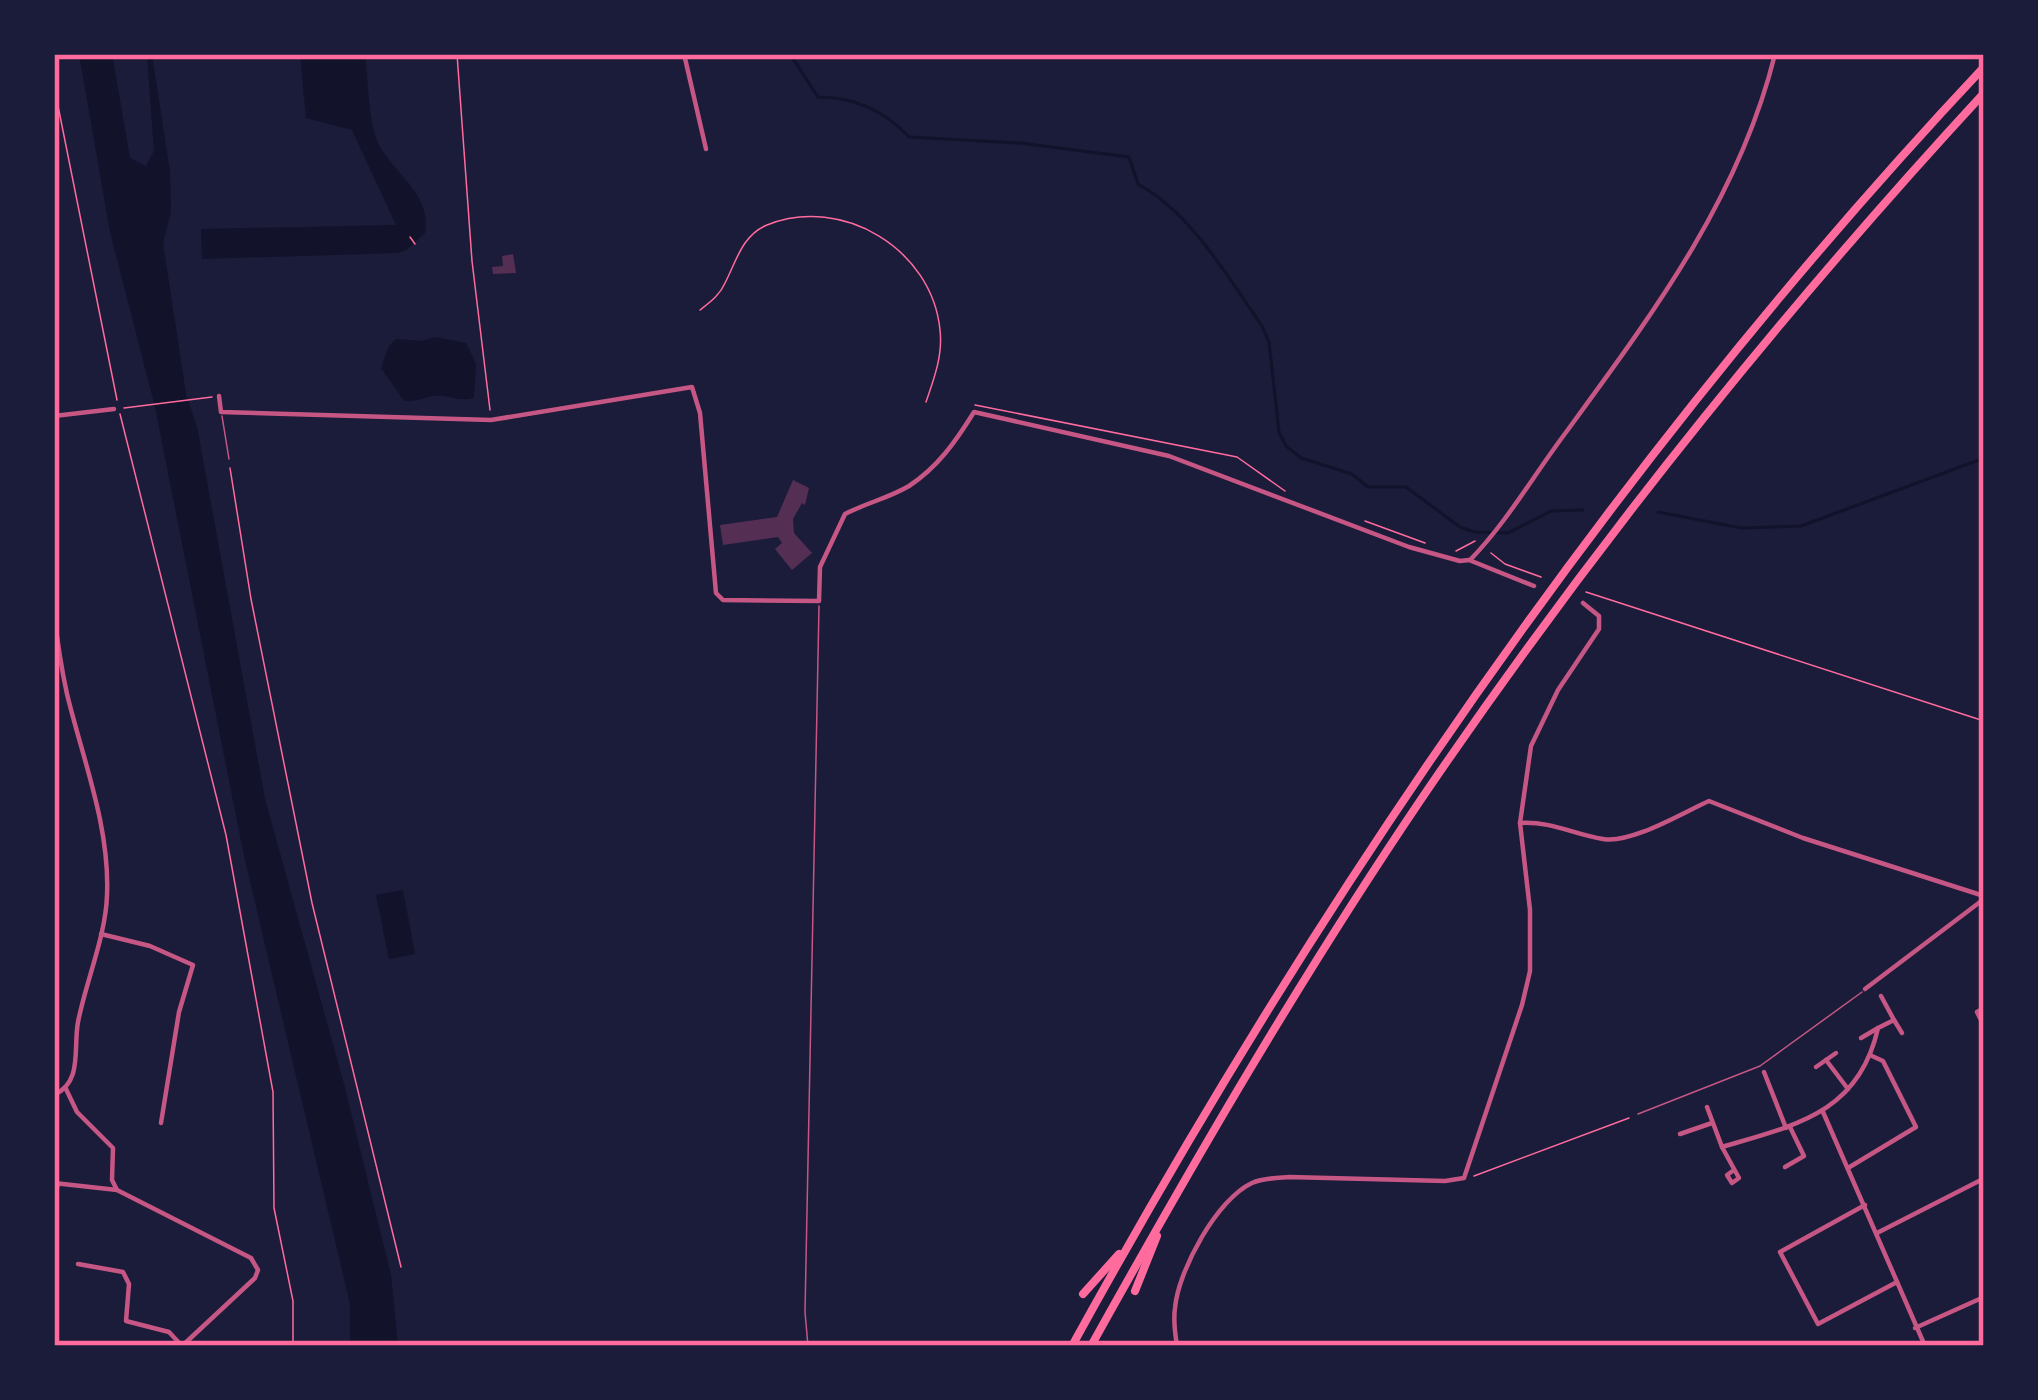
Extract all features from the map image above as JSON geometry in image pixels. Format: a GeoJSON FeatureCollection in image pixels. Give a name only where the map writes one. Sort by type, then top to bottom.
{"type":"FeatureCollection","features":[{"type":"Feature","properties":{"kind":"highway"},"geometry":{"type":"LineString","coordinates":[[1072,1346],[1263,1014],[1473,693],[1798,276],[1984,68]]}},
{"type":"Feature","properties":{"kind":"highway"},"geometry":{"type":"LineString","coordinates":[[1091,1346],[1172,1200],[1377,867],[1542,629],[1624,518],[1812,285],[1984,93]]}},
{"type":"Feature","properties":{"kind":"highway"},"geometry":{"type":"LineString","coordinates":[[1135,1291],[1172,1200]]}},
{"type":"Feature","properties":{"kind":"highway"},"geometry":{"type":"LineString","coordinates":[[1083,1294],[1128,1244]]}},
{"type":"Feature","properties":{"kind":"street"},"geometry":{"type":"LineString","coordinates":[[684,54],[706,149]]}},
{"type":"Feature","properties":{"kind":"street"},"geometry":{"type":"LineString","coordinates":[[1469,560],[1642,328],[1698,242],[1746,145],[1775,54]]}},
{"type":"Feature","properties":{"kind":"street"},"geometry":{"type":"LineString","coordinates":[[219,396],[221,412],[491,420],[692,387],[700,413],[718,598],[819,601],[820,567],[845,514],[908,487],[953,445],[974,412],[1169,456],[1409,547],[1469,560],[1534,586]]}},
{"type":"Feature","properties":{"kind":"street"},"geometry":{"type":"LineString","coordinates":[[54,416],[116,409]]}},
{"type":"Feature","properties":{"kind":"street"},"geometry":{"type":"LineString","coordinates":[[1178,1346],[1175,1304],[1184,1271],[1222,1208],[1246,1186],[1289,1177],[1464,1178],[1530,970],[1530,910],[1520,823],[1524,778],[1543,717],[1599,629],[1600,616],[1583,603]]}},
{"type":"Feature","properties":{"kind":"street"},"geometry":{"type":"LineString","coordinates":[[54,611],[68,694],[92,782],[108,889],[79,1017],[75,1075],[54,1095]]}},
{"type":"Feature","properties":{"kind":"street"},"geometry":{"type":"LineString","coordinates":[[1520,823],[1544,821],[1603,839],[1621,839],[1709,801],[1803,838],[1984,897]]}},
{"type":"Feature","properties":{"kind":"street"},"geometry":{"type":"LineString","coordinates":[[1865,989],[1984,897]]}},
{"type":"Feature","properties":{"kind":"street"},"geometry":{"type":"LineString","coordinates":[[101,934],[135,941],[193,965],[179,1012],[161,1124]]}},
{"type":"Feature","properties":{"kind":"street"},"geometry":{"type":"LineString","coordinates":[[1881,996],[1902,1033]]}},
{"type":"Feature","properties":{"kind":"street"},"geometry":{"type":"LineString","coordinates":[[1980,1010],[1984,1026]]}},
{"type":"Feature","properties":{"kind":"street"},"geometry":{"type":"LineString","coordinates":[[1861,1038],[1894,1020]]}},
{"type":"Feature","properties":{"kind":"street"},"geometry":{"type":"LineString","coordinates":[[1722,1147],[1822,1112],[1849,1090],[1872,1056],[1878,1028]]}},
{"type":"Feature","properties":{"kind":"street"},"geometry":{"type":"LineString","coordinates":[[1816,1067],[1836,1053]]}},
{"type":"Feature","properties":{"kind":"street"},"geometry":{"type":"LineString","coordinates":[[1848,1168],[1916,1127],[1883,1061],[1872,1056]]}},
{"type":"Feature","properties":{"kind":"street"},"geometry":{"type":"LineString","coordinates":[[1826,1060],[1849,1090]]}},
{"type":"Feature","properties":{"kind":"street"},"geometry":{"type":"LineString","coordinates":[[1764,1072],[1804,1156],[1785,1167]]}},
{"type":"Feature","properties":{"kind":"street"},"geometry":{"type":"LineString","coordinates":[[65,1089],[76,1112],[113,1148],[112,1180],[117,1190]]}},
{"type":"Feature","properties":{"kind":"street"},"geometry":{"type":"LineString","coordinates":[[1707,1107],[1734,1170]]}},
{"type":"Feature","properties":{"kind":"street"},"geometry":{"type":"LineString","coordinates":[[1822,1112],[1924,1346]]}},
{"type":"Feature","properties":{"kind":"street"},"geometry":{"type":"LineString","coordinates":[[1681,1134],[1712,1123]]}},
{"type":"Feature","properties":{"kind":"street"},"geometry":{"type":"LineString","coordinates":[[1877,1233],[1979,1181]]}},
{"type":"Feature","properties":{"kind":"street"},"geometry":{"type":"LineString","coordinates":[[54,1196],[56,1184],[117,1190],[256,1263],[255,1278],[182,1346],[169,1332],[126,1322],[129,1284],[123,1272],[78,1264]]}},
{"type":"Feature","properties":{"kind":"street"},"geometry":{"type":"LineString","coordinates":[[1865,1205],[1780,1252],[1818,1324],[1897,1282]]}},
{"type":"Feature","properties":{"kind":"street"},"geometry":{"type":"LineString","coordinates":[[1915,1328],[1984,1297]]}},
{"type":"Feature","properties":{"kind":"lane"},"geometry":{"type":"LineString","coordinates":[[221,412],[229,458]]}},
{"type":"Feature","properties":{"kind":"lane"},"geometry":{"type":"LineString","coordinates":[[808,1346],[819,601]]}},
{"type":"Feature","properties":{"kind":"lane"},"geometry":{"type":"LineString","coordinates":[[1638,1114],[1760,1066],[1865,989]]}},
{"type":"Feature","properties":{"kind":"path"},"geometry":{"type":"LineString","coordinates":[[457,54],[472,261],[491,420]]}},
{"type":"Feature","properties":{"kind":"path"},"geometry":{"type":"LineString","coordinates":[[54,86],[116,409],[211,763],[273,1092],[274,1208],[293,1301],[293,1346]]}},
{"type":"Feature","properties":{"kind":"path"},"geometry":{"type":"LineString","coordinates":[[700,310],[718,296],[733,259],[749,237],[768,225],[820,217],[870,230],[904,254],[938,314],[940,352],[926,402]]}},
{"type":"Feature","properties":{"kind":"path"},"geometry":{"type":"LineString","coordinates":[[410,237],[415,244]]}},
{"type":"Feature","properties":{"kind":"path"},"geometry":{"type":"LineString","coordinates":[[116,409],[208,398]]}},
{"type":"Feature","properties":{"kind":"path"},"geometry":{"type":"LineString","coordinates":[[229,458],[251,599],[313,903],[401,1267]]}},
{"type":"Feature","properties":{"kind":"path"},"geometry":{"type":"LineString","coordinates":[[1475,541],[1505,564],[1541,577]]}},
{"type":"Feature","properties":{"kind":"path"},"geometry":{"type":"LineString","coordinates":[[1586,592],[1984,721]]}},
{"type":"Feature","properties":{"kind":"path"},"geometry":{"type":"LineString","coordinates":[[1464,1178],[1638,1114]]}},
{"type":"Feature","properties":{"kind":"shaded area"},"geometry":{"type":"Polygon","coordinates":[[[79,54],[112,54],[130,158],[146,166],[154,151],[147,55],[152,55],[170,172],[171,212],[163,243],[186,394],[197,427],[265,799],[391,1275],[398,1346],[350,1346],[350,1304],[244,856],[155,407],[110,232],[79,54]]]}},
{"type":"Feature","properties":{"kind":"shaded area"},"geometry":{"type":"Polygon","coordinates":[[[300,54],[365,54],[374,132],[387,158],[422,204],[425,233],[398,253],[202,259],[201,229],[396,225],[352,130],[306,118],[300,54]]]}},
{"type":"Feature","properties":{"kind":"shaded area"},"geometry":{"type":"Polygon","coordinates":[[[435,337],[466,343],[476,364],[474,398],[404,401],[381,368],[396,339],[435,337]]]}},
{"type":"Feature","properties":{"kind":"shaded area"},"geometry":{"type":"Polygon","coordinates":[[[403,890],[415,954],[389,959],[376,895],[403,890]]]}},
{"type":"Feature","properties":{"kind":"building"},"geometry":{"type":"Polygon","coordinates":[[[513,254],[516,273],[493,274],[492,267],[503,266],[502,256],[513,254]]]}},
{"type":"Feature","properties":{"kind":"building"},"geometry":{"type":"Polygon","coordinates":[[[793,480],[809,488],[805,505],[793,519],[794,533],[812,553],[792,570],[775,549],[782,543],[778,537],[723,545],[720,525],[777,517],[793,480]]]}},
{"type":"Feature","properties":{"kind":"waterway"},"geometry":{"type":"LineString","coordinates":[[790,54],[818,97],[868,107],[909,137],[1020,143],[1129,157],[1138,184],[1192,229],[1262,326],[1269,342],[1279,432],[1286,446],[1301,458],[1352,474],[1368,487],[1406,487],[1474,532],[1508,533],[1551,511],[1583,510]]}},
{"type":"Feature","properties":{"kind":"waterway"},"geometry":{"type":"LineString","coordinates":[[1658,512],[1741,528],[1801,526],[1984,458]]}}]}
